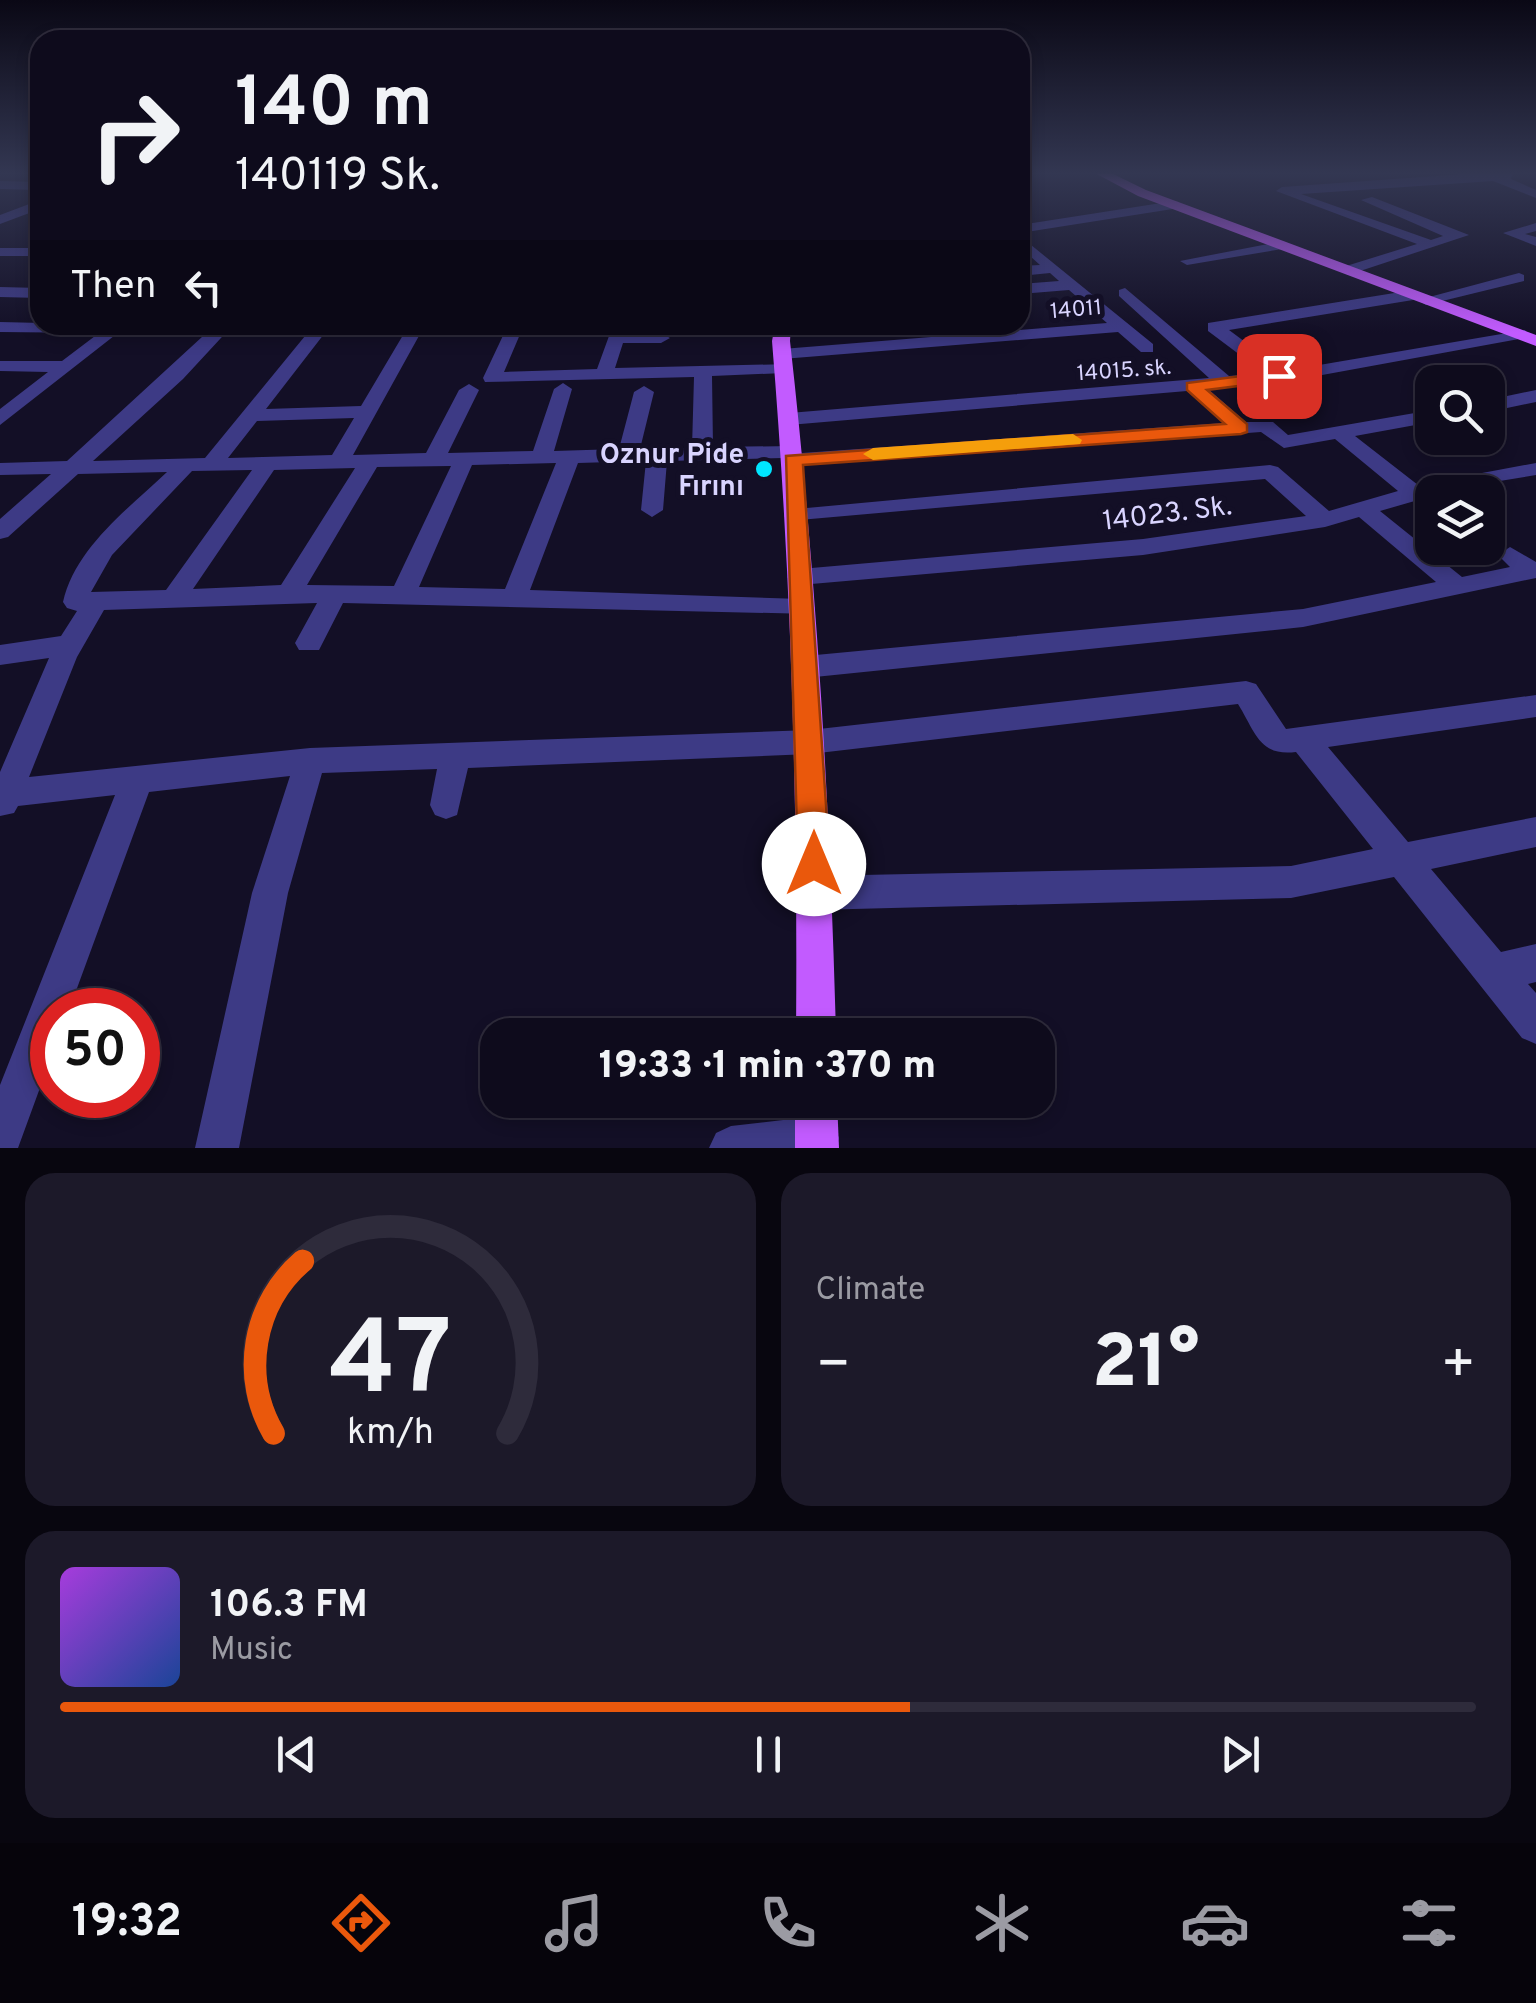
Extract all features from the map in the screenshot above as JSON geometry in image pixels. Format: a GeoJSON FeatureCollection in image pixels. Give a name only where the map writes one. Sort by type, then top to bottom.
{"type":"FeatureCollection","features":[{"type":"Feature","properties":{"kind":"main road"},"geometry":{"type":"LineString","coordinates":[[1229,226],[1527,337]]}},
{"type":"Feature","properties":{"kind":"main road"},"geometry":{"type":"LineString","coordinates":[[783,335],[810,742],[816,1018]]}},
{"type":"Feature","properties":{"kind":"street"},"geometry":{"type":"LineString","coordinates":[[1030,236],[1079,226]]}},
{"type":"Feature","properties":{"kind":"street"},"geometry":{"type":"LineString","coordinates":[[1379,226],[1430,244]]}},
{"type":"Feature","properties":{"kind":"street"},"geometry":{"type":"LineString","coordinates":[[1348,270],[1460,236],[1433,226]]}},
{"type":"Feature","properties":{"kind":"street"},"geometry":{"type":"LineString","coordinates":[[1536,227],[1510,234],[1536,242]]}},
{"type":"Feature","properties":{"kind":"street"},"geometry":{"type":"LineString","coordinates":[[1030,238],[1060,240]]}},
{"type":"Feature","properties":{"kind":"street","name":"14011"},"geometry":{"type":"LineString","coordinates":[[1030,246],[1121,328]]}},
{"type":"Feature","properties":{"kind":"street"},"geometry":{"type":"LineString","coordinates":[[1187,262],[1283,246]]}},
{"type":"Feature","properties":{"kind":"street"},"geometry":{"type":"LineString","coordinates":[[0,252],[30,252]]}},
{"type":"Feature","properties":{"kind":"street"},"geometry":{"type":"LineString","coordinates":[[1030,270],[1053,268]]}},
{"type":"Feature","properties":{"kind":"street"},"geometry":{"type":"LineString","coordinates":[[1279,376],[1214,327],[1420,297],[1519,278]]}},
{"type":"Feature","properties":{"kind":"street"},"geometry":{"type":"LineString","coordinates":[[1030,288],[1072,285]]}},
{"type":"Feature","properties":{"kind":"street"},"geometry":{"type":"LineString","coordinates":[[0,292],[30,293]]}},
{"type":"Feature","properties":{"kind":"street"},"geometry":{"type":"LineString","coordinates":[[1125,293],[1226,383]]}},
{"type":"Feature","properties":{"kind":"street"},"geometry":{"type":"LineString","coordinates":[[0,327],[30,327]]}},
{"type":"Feature","properties":{"kind":"street"},"geometry":{"type":"LineString","coordinates":[[1121,328],[1147,348]]}},
{"type":"Feature","properties":{"kind":"street","name":"14011"},"geometry":{"type":"LineString","coordinates":[[1030,330],[1121,328]]}},
{"type":"Feature","properties":{"kind":"street"},"geometry":{"type":"LineString","coordinates":[[3,415],[107,335]]}},
{"type":"Feature","properties":{"kind":"street"},"geometry":{"type":"LineString","coordinates":[[0,532],[176,375],[215,335]]}},
{"type":"Feature","properties":{"kind":"street"},"geometry":{"type":"LineString","coordinates":[[315,335],[251,415],[92,563],[76,589],[76,602],[335,594],[802,608]]}},
{"type":"Feature","properties":{"kind":"street"},"geometry":{"type":"LineString","coordinates":[[339,461],[411,335]]}},
{"type":"Feature","properties":{"kind":"street","name":"14011"},"geometry":{"type":"LineString","coordinates":[[511,335],[492,378],[704,371],[975,335]]}},
{"type":"Feature","properties":{"kind":"street"},"geometry":{"type":"LineString","coordinates":[[604,374],[618,335]]}},
{"type":"Feature","properties":{"kind":"street"},"geometry":{"type":"LineString","coordinates":[[643,335],[661,338]]}},
{"type":"Feature","properties":{"kind":"street","name":"14015. sk."},"geometry":{"type":"LineString","coordinates":[[789,419],[1226,383],[1527,337]]}},
{"type":"Feature","properties":{"kind":"street"},"geometry":{"type":"LineString","coordinates":[[0,366],[66,367]]}},
{"type":"Feature","properties":{"kind":"street"},"geometry":{"type":"LineString","coordinates":[[702,453],[704,371]]}},
{"type":"Feature","properties":{"kind":"street"},"geometry":{"type":"LineString","coordinates":[[1193,386],[1241,428]]}},
{"type":"Feature","properties":{"kind":"street"},"geometry":{"type":"LineString","coordinates":[[434,459],[468,390]]}},
{"type":"Feature","properties":{"kind":"street"},"geometry":{"type":"LineString","coordinates":[[542,456],[563,390]]}},
{"type":"Feature","properties":{"kind":"street"},"geometry":{"type":"LineString","coordinates":[[628,454],[644,392]]}},
{"type":"Feature","properties":{"kind":"street"},"geometry":{"type":"LineString","coordinates":[[1505,402],[1536,396]]}},
{"type":"Feature","properties":{"kind":"street"},"geometry":{"type":"LineString","coordinates":[[251,415],[367,412]]}},
{"type":"Feature","properties":{"kind":"street"},"geometry":{"type":"LineString","coordinates":[[0,469],[628,454],[792,456],[1266,426],[1284,442],[1415,419]]}},
{"type":"Feature","properties":{"kind":"street"},"geometry":{"type":"LineString","coordinates":[[1338,431],[1414,493]]}},
{"type":"Feature","properties":{"kind":"street"},"geometry":{"type":"LineString","coordinates":[[652,510],[657,454]]}},
{"type":"Feature","properties":{"kind":"street"},"geometry":{"type":"LineString","coordinates":[[513,601],[570,455]]}},
{"type":"Feature","properties":{"kind":"street"},"geometry":{"type":"LineString","coordinates":[[403,595],[466,458]]}},
{"type":"Feature","properties":{"kind":"street"},"geometry":{"type":"LineString","coordinates":[[289,594],[371,460]]}},
{"type":"Feature","properties":{"kind":"street"},"geometry":{"type":"LineString","coordinates":[[174,597],[268,463]]}},
{"type":"Feature","properties":{"kind":"street","name":"14023. Sk."},"geometry":{"type":"LineString","coordinates":[[800,578],[1144,547],[1325,520],[1414,493],[1536,469]]}},
{"type":"Feature","properties":{"kind":"street"},"geometry":{"type":"LineString","coordinates":[[796,516],[1270,472],[1325,520]]}},
{"type":"Feature","properties":{"kind":"street"},"geometry":{"type":"LineString","coordinates":[[1363,509],[1457,586]]}},
{"type":"Feature","properties":{"kind":"street"},"geometry":{"type":"LineString","coordinates":[[805,667],[1303,618],[1532,571],[1510,555],[1536,548]]}},
{"type":"Feature","properties":{"kind":"street"},"geometry":{"type":"LineString","coordinates":[[308,643],[335,594]]}},
{"type":"Feature","properties":{"kind":"street"},"geometry":{"type":"LineString","coordinates":[[3,798],[71,644],[97,600]]}},
{"type":"Feature","properties":{"kind":"street"},"geometry":{"type":"LineString","coordinates":[[0,655],[71,644]]}},
{"type":"Feature","properties":{"kind":"street"},"geometry":{"type":"LineString","coordinates":[[3,798],[138,778],[310,761],[810,742],[1246,692],[1278,742],[1536,706]]}},
{"type":"Feature","properties":{"kind":"street"},"geometry":{"type":"LineString","coordinates":[[1303,739],[1536,1024]]}},
{"type":"Feature","properties":{"kind":"street"},"geometry":{"type":"LineString","coordinates":[[446,805],[455,756]]}},
{"type":"Feature","properties":{"kind":"street"},"geometry":{"type":"LineString","coordinates":[[217,1148],[270,893],[310,761]]}},
{"type":"Feature","properties":{"kind":"street"},"geometry":{"type":"LineString","coordinates":[[0,1140],[4,1139],[138,778]]}},
{"type":"Feature","properties":{"kind":"street"},"geometry":{"type":"LineString","coordinates":[[814,893],[1292,882],[1536,832]]}},
{"type":"Feature","properties":{"kind":"street"},"geometry":{"type":"LineString","coordinates":[[1496,972],[1536,963]]}},
{"type":"Feature","properties":{"kind":"street"},"geometry":{"type":"LineString","coordinates":[[731,1148],[817,1129]]}},
{"type":"Feature","properties":{"kind":"slow traffic"},"geometry":{"type":"LineString","coordinates":[[873,454],[1073,440]]}},
{"type":"Feature","properties":{"kind":"place","name":"Oznur Pide Fırını"},"geometry":{"type":"Point","coordinates":[764,469]}},
{"type":"Feature","properties":{"kind":"route"},"geometry":{"type":"LineString","coordinates":[[814,864],[814,804],[792,460],[1241,428],[1193,386],[1279,376]]}}]}
